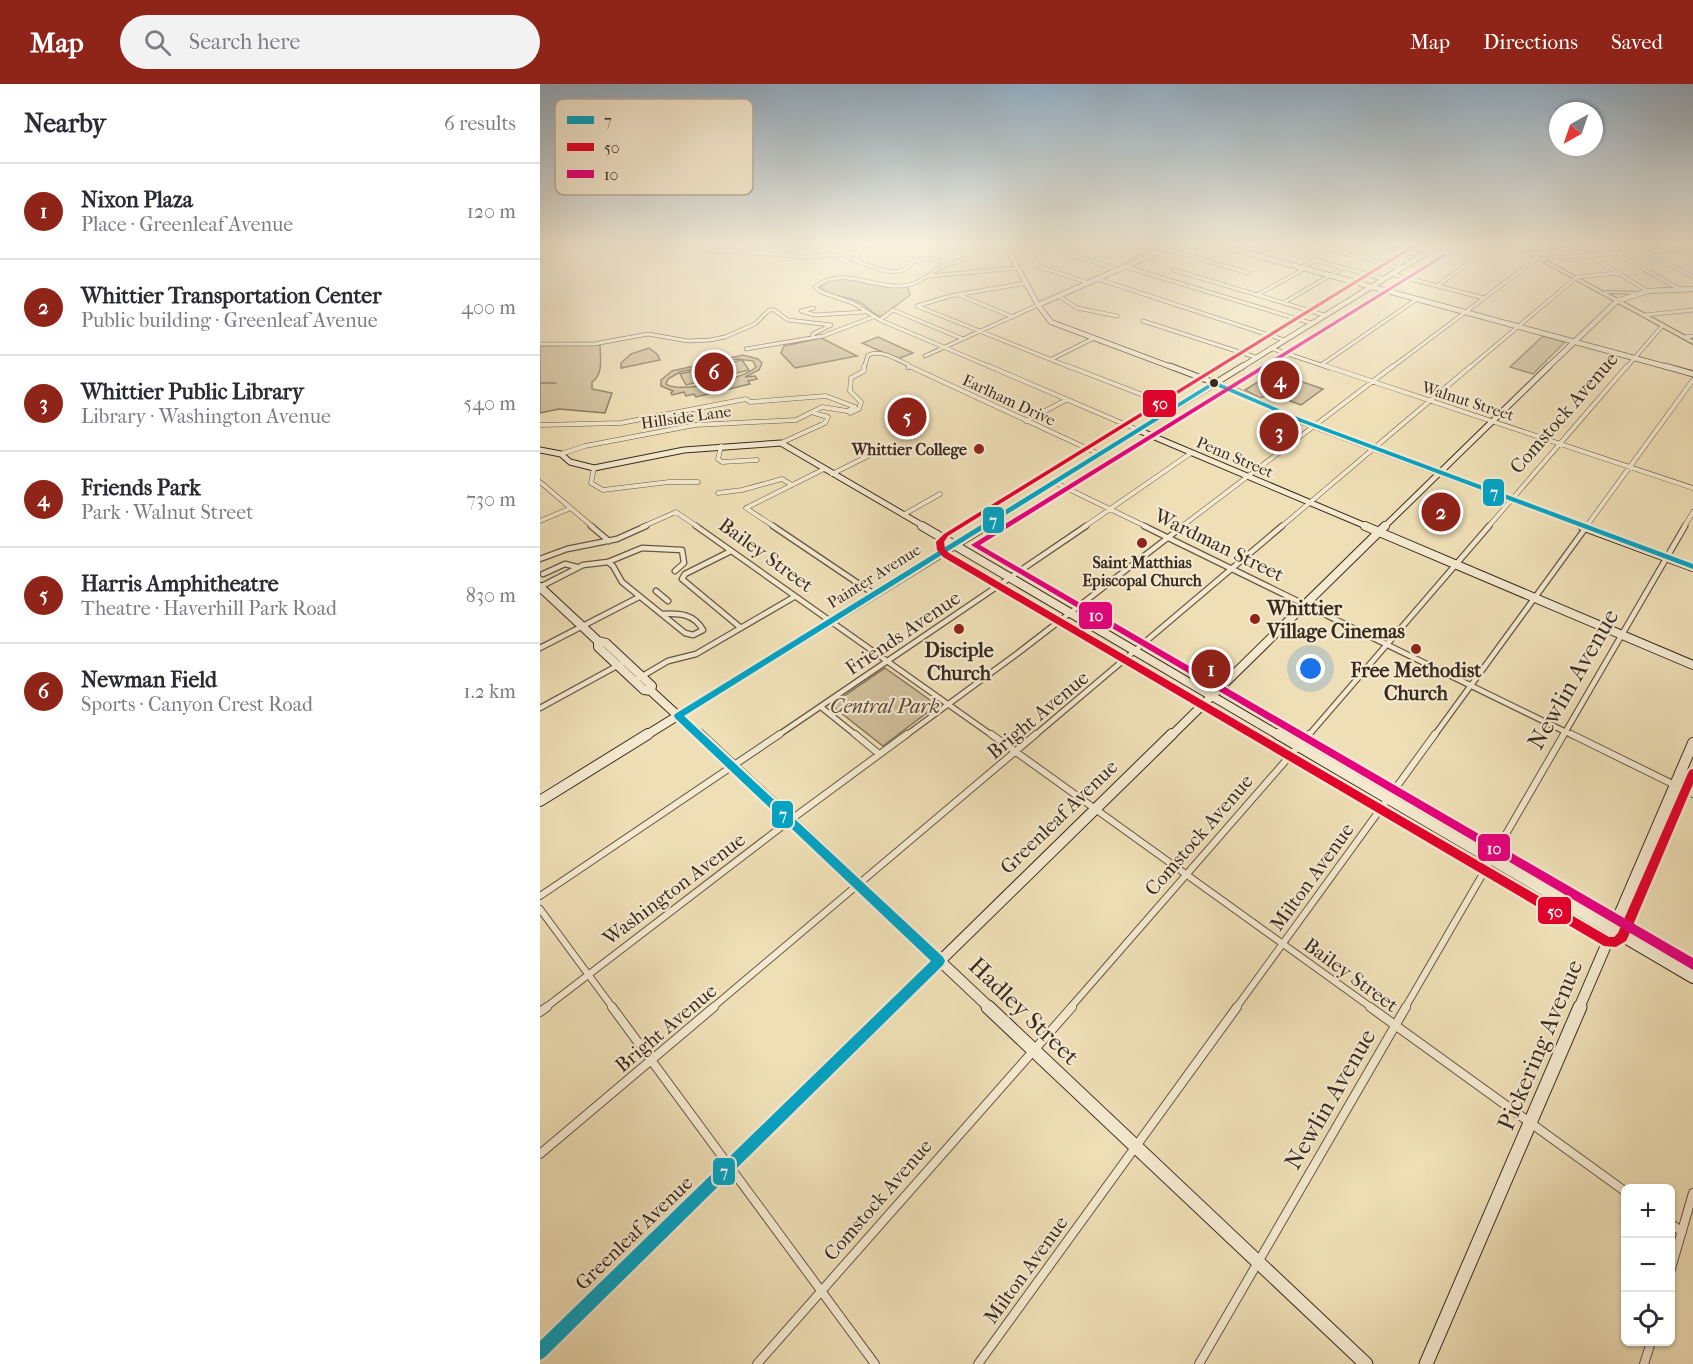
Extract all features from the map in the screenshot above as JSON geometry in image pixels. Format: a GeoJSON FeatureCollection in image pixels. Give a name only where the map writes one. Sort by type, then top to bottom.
{"type":"FeatureCollection","features":[{"type":"Feature","properties":{"kind":"main road"},"geometry":{"type":"LineString","coordinates":[[1626,305],[1693,342]]}},
{"type":"Feature","properties":{"kind":"street","name":"Penn Street"},"geometry":{"type":"LineString","coordinates":[[854,305],[873,317],[943,348],[1693,664]]}},
{"type":"Feature","properties":{"kind":"street"},"geometry":{"type":"LineString","coordinates":[[918,305],[921,309],[1174,407]]}},
{"type":"Feature","properties":{"kind":"street"},"geometry":{"type":"LineString","coordinates":[[984,305],[1013,317]]}},
{"type":"Feature","properties":{"kind":"street"},"geometry":{"type":"LineString","coordinates":[[925,356],[1038,305],[1051,322],[1214,383],[1314,426],[1693,567]]}},
{"type":"Feature","properties":{"kind":"street"},"geometry":{"type":"LineString","coordinates":[[1072,305],[1077,308],[1117,316]]}},
{"type":"Feature","properties":{"kind":"street"},"geometry":{"type":"LineString","coordinates":[[1176,305],[1284,340]]}},
{"type":"Feature","properties":{"kind":"street"},"geometry":{"type":"LineString","coordinates":[[1251,305],[1311,323]]}},
{"type":"Feature","properties":{"kind":"street"},"geometry":{"type":"LineString","coordinates":[[1289,305],[1324,315]]}},
{"type":"Feature","properties":{"kind":"street","name":"Painter Avenue"},"geometry":{"type":"LineString","coordinates":[[540,801],[1341,305]]}},
{"type":"Feature","properties":{"kind":"street"},"geometry":{"type":"LineString","coordinates":[[1321,365],[1409,305]]}},
{"type":"Feature","properties":{"kind":"street"},"geometry":{"type":"LineString","coordinates":[[1438,305],[1693,374]]}},
{"type":"Feature","properties":{"kind":"street","name":"Washington Avenue"},"geometry":{"type":"LineString","coordinates":[[540,1012],[789,821],[1069,614],[1247,476],[1475,305]]}},
{"type":"Feature","properties":{"kind":"street","name":"Bright Avenue"},"geometry":{"type":"LineString","coordinates":[[540,1155],[1543,305]]}},
{"type":"Feature","properties":{"kind":"street","name":"Greenleaf Avenue"},"geometry":{"type":"LineString","coordinates":[[540,1352],[1612,305]]}},
{"type":"Feature","properties":{"kind":"street"},"geometry":{"type":"LineString","coordinates":[[814,308],[801,311],[815,315],[864,312]]}},
{"type":"Feature","properties":{"kind":"street"},"geometry":{"type":"LineString","coordinates":[[540,344],[594,344],[648,334],[688,341],[710,340],[725,337],[755,324],[769,310],[774,310],[788,320],[831,325],[813,334],[812,338]]}},
{"type":"Feature","properties":{"kind":"street"},"geometry":{"type":"LineString","coordinates":[[880,320],[893,310],[963,339]]}},
{"type":"Feature","properties":{"kind":"street"},"geometry":{"type":"LineString","coordinates":[[1645,315],[1686,310],[1693,312]]}},
{"type":"Feature","properties":{"kind":"street"},"geometry":{"type":"LineString","coordinates":[[746,349],[812,338],[843,330],[873,317]]}},
{"type":"Feature","properties":{"kind":"street"},"geometry":{"type":"LineString","coordinates":[[1143,321],[1256,357]]}},
{"type":"Feature","properties":{"kind":"street","name":"Comstock Avenue"},"geometry":{"type":"LineString","coordinates":[[757,1364],[1032,1049],[1187,876],[1663,326]]}},
{"type":"Feature","properties":{"kind":"street"},"geometry":{"type":"LineString","coordinates":[[1684,337],[1693,336]]}},
{"type":"Feature","properties":{"kind":"street"},"geometry":{"type":"LineString","coordinates":[[1052,359],[1094,338]]}},
{"type":"Feature","properties":{"kind":"street","name":"Walnut Street"},"geometry":{"type":"LineString","coordinates":[[1270,348],[1693,488]]}},
{"type":"Feature","properties":{"kind":"street"},"geometry":{"type":"LineString","coordinates":[[842,410],[844,413],[851,413],[860,407],[860,400],[850,391],[849,384],[851,378],[864,371],[864,361],[871,354],[882,353],[909,365],[908,368]]}},
{"type":"Feature","properties":{"kind":"street","name":"Earlham Drive"},"geometry":{"type":"LineString","coordinates":[[908,368],[1099,454]]}},
{"type":"Feature","properties":{"kind":"street","name":"Milton Avenue"},"geometry":{"type":"LineString","coordinates":[[978,1364],[1693,380]]}},
{"type":"Feature","properties":{"kind":"street"},"geometry":{"type":"LineString","coordinates":[[540,425],[621,423],[746,399],[750,402],[829,396],[854,406],[850,410],[822,407],[813,411],[828,417],[825,423],[781,443],[684,450],[594,468],[570,462],[561,454],[540,450]]}},
{"type":"Feature","properties":{"kind":"street"},"geometry":{"type":"LineString","coordinates":[[1026,422],[1066,400]]}},
{"type":"Feature","properties":{"kind":"street","name":"Hillside Lane"},"geometry":{"type":"LineString","coordinates":[[561,454],[585,446],[695,424],[796,420],[814,413]]}},
{"type":"Feature","properties":{"kind":"street"},"geometry":{"type":"LineString","coordinates":[[781,443],[1693,978]]}},
{"type":"Feature","properties":{"kind":"street"},"geometry":{"type":"LineString","coordinates":[[721,446],[718,459],[722,462],[757,460]]}},
{"type":"Feature","properties":{"kind":"street"},"geometry":{"type":"LineString","coordinates":[[832,474],[878,451]]}},
{"type":"Feature","properties":{"kind":"street","name":"Friends Avenue"},"geometry":{"type":"LineString","coordinates":[[540,896],[1010,579],[1191,453]]}},
{"type":"Feature","properties":{"kind":"street"},"geometry":{"type":"LineString","coordinates":[[594,468],[591,483],[603,490],[669,482],[698,482]]}},
{"type":"Feature","properties":{"kind":"street"},"geometry":{"type":"LineString","coordinates":[[824,469],[746,508],[874,594]]}},
{"type":"Feature","properties":{"kind":"street"},"geometry":{"type":"LineString","coordinates":[[718,493],[742,490],[782,479],[792,485]]}},
{"type":"Feature","properties":{"kind":"street"},"geometry":{"type":"LineString","coordinates":[[540,482],[609,541]]}},
{"type":"Feature","properties":{"kind":"street","name":"Wardman Street"},"geometry":{"type":"LineString","coordinates":[[1054,482],[1693,794]]}},
{"type":"Feature","properties":{"kind":"street"},"geometry":{"type":"LineString","coordinates":[[903,515],[940,494]]}},
{"type":"Feature","properties":{"kind":"street"},"geometry":{"type":"LineString","coordinates":[[540,521],[571,508]]}},
{"type":"Feature","properties":{"kind":"street"},"geometry":{"type":"LineString","coordinates":[[540,558],[567,549],[609,541],[676,512]]}},
{"type":"Feature","properties":{"kind":"street","name":"Bailey Street"},"geometry":{"type":"LineString","coordinates":[[676,512],[1095,808],[1621,1188]]}},
{"type":"Feature","properties":{"kind":"street","name":"Newlin Avenue"},"geometry":{"type":"LineString","coordinates":[[1200,1364],[1693,512]]}},
{"type":"Feature","properties":{"kind":"street"},"geometry":{"type":"LineString","coordinates":[[540,587],[577,567],[590,563],[608,562],[647,547],[682,550],[685,558],[682,566],[675,571]]}},
{"type":"Feature","properties":{"kind":"street"},"geometry":{"type":"LineString","coordinates":[[731,551],[686,574],[682,579],[741,628]]}},
{"type":"Feature","properties":{"kind":"street"},"geometry":{"type":"LineString","coordinates":[[608,562],[614,566],[619,579],[689,635],[696,635],[703,630],[702,626],[687,614],[663,614]]}},
{"type":"Feature","properties":{"kind":"street"},"geometry":{"type":"LineString","coordinates":[[543,573],[565,564],[577,567]]}},
{"type":"Feature","properties":{"kind":"street","name":"Hadley Street"},"geometry":{"type":"LineString","coordinates":[[540,587],[598,641],[598,647],[652,686],[651,691],[1366,1364]]}},
{"type":"Feature","properties":{"kind":"street"},"geometry":{"type":"LineString","coordinates":[[656,591],[668,601]]}},
{"type":"Feature","properties":{"kind":"street"},"geometry":{"type":"LineString","coordinates":[[649,603],[661,596]]}},
{"type":"Feature","properties":{"kind":"street"},"geometry":{"type":"LineString","coordinates":[[540,648],[639,597]]}},
{"type":"Feature","properties":{"kind":"street"},"geometry":{"type":"LineString","coordinates":[[638,678],[668,662],[696,654],[794,597]]}},
{"type":"Feature","properties":{"kind":"street"},"geometry":{"type":"LineString","coordinates":[[540,708],[622,663]]}},
{"type":"Feature","properties":{"kind":"street"},"geometry":{"type":"LineString","coordinates":[[821,707],[879,754]]}},
{"type":"Feature","properties":{"kind":"street","name":"Pickering Avenue"},"geometry":{"type":"LineString","coordinates":[[1426,1364],[1693,743]]}},
{"type":"Feature","properties":{"kind":"street"},"geometry":{"type":"LineString","coordinates":[[540,909],[875,1364]]}},
{"type":"Feature","properties":{"kind":"street"},"geometry":{"type":"LineString","coordinates":[[1675,1257],[1693,1193]]}},
{"type":"Feature","properties":{"kind":"street"},"geometry":{"type":"LineString","coordinates":[[1675,1227],[1682,1232]]}},
{"type":"Feature","properties":{"kind":"street"},"geometry":{"type":"LineString","coordinates":[[1644,1364],[1649,1346]]}},
{"type":"Feature","properties":{"kind":"green space"},"geometry":{"type":"Polygon","coordinates":[[[863,305],[897,305],[881,317],[863,305]]]}},
{"type":"Feature","properties":{"kind":"green space"},"geometry":{"type":"Polygon","coordinates":[[[1543,336],[1565,342],[1533,374],[1510,367],[1543,336]]]}},
{"type":"Feature","properties":{"kind":"green space"},"geometry":{"type":"Polygon","coordinates":[[[878,337],[913,353],[898,359],[862,343],[878,337]]]}},
{"type":"Feature","properties":{"kind":"green space"},"geometry":{"type":"Polygon","coordinates":[[[821,338],[857,356],[795,368],[781,353],[784,346],[821,338]]]}},
{"type":"Feature","properties":{"kind":"green space"},"geometry":{"type":"Polygon","coordinates":[[[600,344],[600,370],[592,382],[592,389],[612,393],[605,413],[559,409],[540,413],[540,346],[600,344]]]}},
{"type":"Feature","properties":{"kind":"green space"},"geometry":{"type":"Polygon","coordinates":[[[649,348],[657,354],[660,360],[621,368],[621,363],[631,354],[649,348]]]}},
{"type":"Feature","properties":{"kind":"green space"},"geometry":{"type":"Polygon","coordinates":[[[743,355],[758,359],[762,363],[759,370],[745,377],[755,376],[757,379],[748,381],[750,384],[696,397],[694,394],[686,396],[684,392],[672,395],[673,391],[661,386],[661,380],[672,371],[743,355]],[[737,359],[680,372],[668,379],[666,384],[673,387],[684,387],[712,384],[750,372],[756,367],[753,361],[737,359]]]}},
{"type":"Feature","properties":{"kind":"green space"},"geometry":{"type":"Polygon","coordinates":[[[742,360],[749,370],[686,385],[680,374],[742,360]]]}},
{"type":"Feature","properties":{"kind":"green space"},"geometry":{"type":"Polygon","coordinates":[[[1274,372],[1323,389],[1301,405],[1272,394],[1260,398],[1245,390],[1274,372]]]}},
{"type":"Feature","properties":{"kind":"green space","name":"Central Park"},"geometry":{"type":"Polygon","coordinates":[[[885,668],[937,705],[883,746],[831,705],[885,668]]]}},
{"type":"Feature","properties":{"kind":"waterway"},"geometry":{"type":"LineString","coordinates":[[540,383],[556,383]]}},
{"type":"Feature","properties":{"kind":"transit line","name":"50"},"geometry":{"type":"LineString","coordinates":[[1319,305],[946,535],[940,542],[941,550],[1608,942],[1616,942],[1622,937],[1693,773]]}},
{"type":"Feature","properties":{"kind":"transit line","name":"10"},"geometry":{"type":"LineString","coordinates":[[1364,305],[975,545],[1693,964]]}},
{"type":"Feature","properties":{"kind":"transit line","name":"7"},"geometry":{"type":"LineString","coordinates":[[540,1352],[939,961],[678,716],[1214,383],[1300,420],[1693,567]]}},
{"type":"Feature","properties":{"kind":"place","name":"Newman Field"},"geometry":{"type":"Point","coordinates":[714,372]}},
{"type":"Feature","properties":{"kind":"place","name":"Friends Park"},"geometry":{"type":"Point","coordinates":[1280,380]}},
{"type":"Feature","properties":{"kind":"place","name":"Harris Amphitheatre"},"geometry":{"type":"Point","coordinates":[907,417]}},
{"type":"Feature","properties":{"kind":"place","name":"Whittier Public Library"},"geometry":{"type":"Point","coordinates":[1279,432]}},
{"type":"Feature","properties":{"kind":"place","name":"Whittier College"},"geometry":{"type":"Point","coordinates":[979,449]}},
{"type":"Feature","properties":{"kind":"place","name":"Whittier Transportation Center"},"geometry":{"type":"Point","coordinates":[1441,512]}},
{"type":"Feature","properties":{"kind":"place","name":"Saint Matthias Episcopal Church"},"geometry":{"type":"Point","coordinates":[1142,543]}},
{"type":"Feature","properties":{"kind":"place","name":"Whittier Village Cinemas"},"geometry":{"type":"Point","coordinates":[1255,619]}},
{"type":"Feature","properties":{"kind":"place","name":"Disciple Church"},"geometry":{"type":"Point","coordinates":[959,629]}},
{"type":"Feature","properties":{"kind":"place","name":"Free Methodist Church"},"geometry":{"type":"Point","coordinates":[1416,649]}},
{"type":"Feature","properties":{"kind":"place","name":"Nixon Plaza"},"geometry":{"type":"Point","coordinates":[1211,669]}}]}
